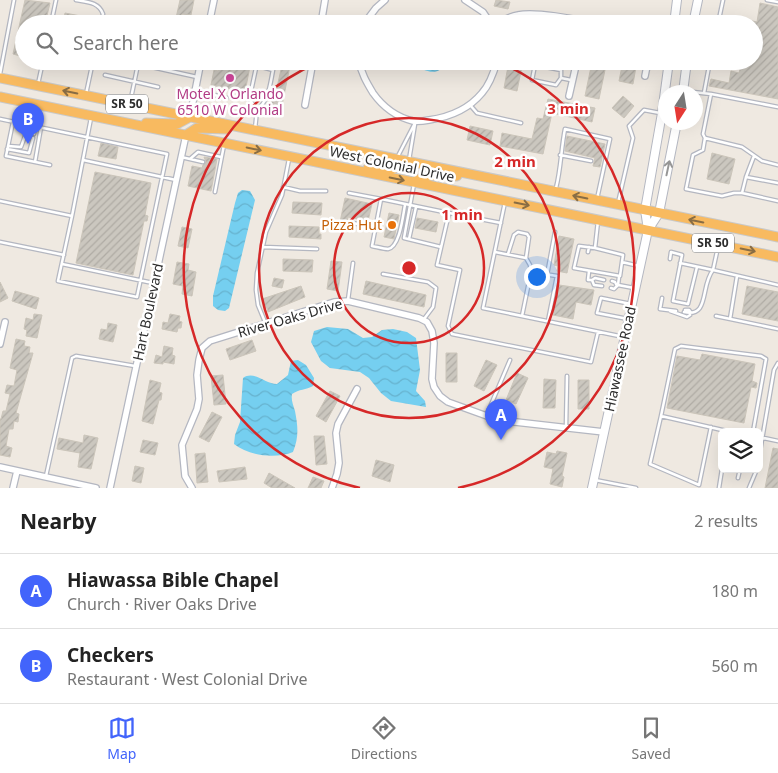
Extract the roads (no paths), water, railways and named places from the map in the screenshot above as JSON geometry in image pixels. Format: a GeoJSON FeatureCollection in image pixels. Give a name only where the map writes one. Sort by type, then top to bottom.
{"type":"FeatureCollection","features":[{"type":"Feature","properties":{"kind":"highway","name":"West Colonial Drive"},"geometry":{"type":"LineString","coordinates":[[0,76],[86,96],[778,237]]}},
{"type":"Feature","properties":{"kind":"highway","name":"West Colonial Drive"},"geometry":{"type":"LineString","coordinates":[[0,97],[778,256]]}},
{"type":"Feature","properties":{"kind":"highway"},"geometry":{"type":"LineString","coordinates":[[121,122],[177,124],[190,117]]}},
{"type":"Feature","properties":{"kind":"highway"},"geometry":{"type":"LineString","coordinates":[[186,135],[197,128],[254,130]]}},
{"type":"Feature","properties":{"kind":"highway"},"geometry":{"type":"LineString","coordinates":[[345,168],[393,169],[409,162]]}},
{"type":"Feature","properties":{"kind":"highway"},"geometry":{"type":"LineString","coordinates":[[414,182],[427,175],[477,176]]}},
{"type":"Feature","properties":{"kind":"main road"},"geometry":{"type":"LineString","coordinates":[[675,15],[677,0]]}},
{"type":"Feature","properties":{"kind":"main road"},"geometry":{"type":"LineString","coordinates":[[695,15],[698,0]]}},
{"type":"Feature","properties":{"kind":"main road","name":"Hiawassee Road"},"geometry":{"type":"LineString","coordinates":[[666,85],[668,70]]}},
{"type":"Feature","properties":{"kind":"main road"},"geometry":{"type":"LineString","coordinates":[[684,85],[686,70]]}},
{"type":"Feature","properties":{"kind":"main road","name":"Hiawassee Road"},"geometry":{"type":"LineString","coordinates":[[648,230],[645,210],[659,130]]}},
{"type":"Feature","properties":{"kind":"main road","name":"Hiawassee Road"},"geometry":{"type":"LineString","coordinates":[[592,488],[648,230],[659,213],[675,130]]}},
{"type":"Feature","properties":{"kind":"street"},"geometry":{"type":"LineString","coordinates":[[211,15],[214,0]]}},
{"type":"Feature","properties":{"kind":"street"},"geometry":{"type":"LineString","coordinates":[[322,15],[325,0]]}},
{"type":"Feature","properties":{"kind":"street"},"geometry":{"type":"LineString","coordinates":[[371,15],[385,0]]}},
{"type":"Feature","properties":{"kind":"street"},"geometry":{"type":"LineString","coordinates":[[465,0],[485,15]]}},
{"type":"Feature","properties":{"kind":"street"},"geometry":{"type":"LineString","coordinates":[[521,15],[537,15]]}},
{"type":"Feature","properties":{"kind":"street"},"geometry":{"type":"LineString","coordinates":[[190,117],[199,70]]}},
{"type":"Feature","properties":{"kind":"street"},"geometry":{"type":"LineString","coordinates":[[304,104],[311,70]]}},
{"type":"Feature","properties":{"kind":"street"},"geometry":{"type":"LineString","coordinates":[[361,70],[380,103],[397,115],[415,122],[454,115],[470,105],[484,91],[494,70]]}},
{"type":"Feature","properties":{"kind":"street"},"geometry":{"type":"LineString","coordinates":[[570,96],[575,70]]}},
{"type":"Feature","properties":{"kind":"street"},"geometry":{"type":"LineString","coordinates":[[645,76],[646,70]]}},
{"type":"Feature","properties":{"kind":"street","name":"Hart Boulevard"},"geometry":{"type":"LineString","coordinates":[[110,488],[186,135]]}},
{"type":"Feature","properties":{"kind":"street","name":"River Oaks Drive"},"geometry":{"type":"LineString","coordinates":[[192,488],[185,476],[182,445],[198,404],[197,375],[202,348],[210,341],[334,302],[348,301],[423,320]]}},
{"type":"Feature","properties":{"kind":"street"},"geometry":{"type":"LineString","coordinates":[[423,320],[432,331],[434,343],[432,379],[434,388],[448,402],[498,420],[604,432]]}},
{"type":"Feature","properties":{"kind":"street"},"geometry":{"type":"LineString","coordinates":[[0,344],[5,322]]}},
{"type":"Feature","properties":{"kind":"street"},"geometry":{"type":"LineString","coordinates":[[332,488],[337,474],[336,433],[338,424],[357,389]]}},
{"type":"Feature","properties":{"kind":"street"},"geometry":{"type":"LineString","coordinates":[[0,467],[96,488]]}},
{"type":"Feature","properties":{"kind":"street"},"geometry":{"type":"LineString","coordinates":[[13,488],[17,471]]}},
{"type":"Feature","properties":{"kind":"lane"},"geometry":{"type":"LineString","coordinates":[[0,76],[14,0]]}},
{"type":"Feature","properties":{"kind":"lane"},"geometry":{"type":"LineString","coordinates":[[53,15],[56,0]]}},
{"type":"Feature","properties":{"kind":"lane"},"geometry":{"type":"LineString","coordinates":[[76,0],[98,6],[103,15]]}},
{"type":"Feature","properties":{"kind":"lane"},"geometry":{"type":"LineString","coordinates":[[720,15],[723,0]]}},
{"type":"Feature","properties":{"kind":"lane"},"geometry":{"type":"LineString","coordinates":[[767,0],[778,2]]}},
{"type":"Feature","properties":{"kind":"lane"},"geometry":{"type":"LineString","coordinates":[[38,86],[41,70]]}},
{"type":"Feature","properties":{"kind":"lane"},"geometry":{"type":"LineString","coordinates":[[86,96],[91,70]]}},
{"type":"Feature","properties":{"kind":"lane"},"geometry":{"type":"LineString","coordinates":[[129,104],[137,70]]}},
{"type":"Feature","properties":{"kind":"lane"},"geometry":{"type":"LineString","coordinates":[[166,70],[198,77]]}},
{"type":"Feature","properties":{"kind":"lane"},"geometry":{"type":"LineString","coordinates":[[256,70],[250,100],[257,110]]}},
{"type":"Feature","properties":{"kind":"lane"},"geometry":{"type":"LineString","coordinates":[[254,130],[257,110],[263,105],[267,96],[273,70]]}},
{"type":"Feature","properties":{"kind":"lane"},"geometry":{"type":"LineString","coordinates":[[534,70],[532,80],[556,85],[561,78],[561,70]]}},
{"type":"Feature","properties":{"kind":"lane"},"geometry":{"type":"LineString","coordinates":[[708,70],[704,93],[778,107]]}},
{"type":"Feature","properties":{"kind":"lane"},"geometry":{"type":"LineString","coordinates":[[105,75],[158,87]]}},
{"type":"Feature","properties":{"kind":"lane"},"geometry":{"type":"LineString","coordinates":[[561,78],[573,81]]}},
{"type":"Feature","properties":{"kind":"lane"},"geometry":{"type":"LineString","coordinates":[[195,91],[227,98]]}},
{"type":"Feature","properties":{"kind":"lane"},"geometry":{"type":"LineString","coordinates":[[711,94],[703,134],[705,138],[703,150],[693,156],[686,190],[722,196],[742,193],[778,201]]}},
{"type":"Feature","properties":{"kind":"lane"},"geometry":{"type":"LineString","coordinates":[[470,105],[476,113],[521,122]]}},
{"type":"Feature","properties":{"kind":"lane"},"geometry":{"type":"LineString","coordinates":[[618,204],[633,138],[629,126],[644,110],[658,113]]}},
{"type":"Feature","properties":{"kind":"lane"},"geometry":{"type":"LineString","coordinates":[[0,119],[41,127],[88,137],[167,154],[137,297],[58,281],[88,137],[91,116]]}},
{"type":"Feature","properties":{"kind":"lane"},"geometry":{"type":"LineString","coordinates":[[13,122],[6,156],[50,165]]}},
{"type":"Feature","properties":{"kind":"lane"},"geometry":{"type":"LineString","coordinates":[[397,159],[415,122]]}},
{"type":"Feature","properties":{"kind":"lane"},"geometry":{"type":"LineString","coordinates":[[409,162],[415,122]]}},
{"type":"Feature","properties":{"kind":"lane"},"geometry":{"type":"LineString","coordinates":[[7,147],[21,148],[27,125]]}},
{"type":"Feature","properties":{"kind":"lane"},"geometry":{"type":"LineString","coordinates":[[7,147],[29,153],[35,126]]}},
{"type":"Feature","properties":{"kind":"lane"},"geometry":{"type":"LineString","coordinates":[[35,162],[41,127]]}},
{"type":"Feature","properties":{"kind":"lane"},"geometry":{"type":"LineString","coordinates":[[556,192],[565,129],[610,138],[597,200]]}},
{"type":"Feature","properties":{"kind":"lane"},"geometry":{"type":"LineString","coordinates":[[705,138],[742,147],[762,161],[778,165]]}},
{"type":"Feature","properties":{"kind":"lane"},"geometry":{"type":"LineString","coordinates":[[215,192],[220,174],[218,165],[224,143]]}},
{"type":"Feature","properties":{"kind":"lane"},"geometry":{"type":"LineString","coordinates":[[190,159],[198,152],[221,157]]}},
{"type":"Feature","properties":{"kind":"lane"},"geometry":{"type":"LineString","coordinates":[[560,155],[591,161]]}},
{"type":"Feature","properties":{"kind":"lane"},"geometry":{"type":"LineString","coordinates":[[265,324],[258,305],[256,290],[258,273],[266,232],[277,209],[289,156]]}},
{"type":"Feature","properties":{"kind":"lane"},"geometry":{"type":"LineString","coordinates":[[742,193],[754,156]]}},
{"type":"Feature","properties":{"kind":"lane"},"geometry":{"type":"LineString","coordinates":[[181,157],[203,162]]}},
{"type":"Feature","properties":{"kind":"lane"},"geometry":{"type":"LineString","coordinates":[[83,160],[176,180]]}},
{"type":"Feature","properties":{"kind":"lane"},"geometry":{"type":"LineString","coordinates":[[746,177],[778,183]]}},
{"type":"Feature","properties":{"kind":"lane"},"geometry":{"type":"LineString","coordinates":[[414,182],[404,238],[441,247]]}},
{"type":"Feature","properties":{"kind":"lane"},"geometry":{"type":"LineString","coordinates":[[283,187],[300,191],[326,191]]}},
{"type":"Feature","properties":{"kind":"lane"},"geometry":{"type":"LineString","coordinates":[[349,193],[501,223]]}},
{"type":"Feature","properties":{"kind":"lane"},"geometry":{"type":"LineString","coordinates":[[381,200],[372,246],[388,249],[393,246],[398,238],[405,205]]}},
{"type":"Feature","properties":{"kind":"lane"},"geometry":{"type":"LineString","coordinates":[[0,201],[72,216]]}},
{"type":"Feature","properties":{"kind":"lane"},"geometry":{"type":"LineString","coordinates":[[506,201],[483,308],[625,337]]}},
{"type":"Feature","properties":{"kind":"lane"},"geometry":{"type":"LineString","coordinates":[[409,239],[416,207]]}},
{"type":"Feature","properties":{"kind":"lane"},"geometry":{"type":"LineString","coordinates":[[448,213],[437,266],[460,270],[448,326],[452,334],[592,362],[598,332]]}},
{"type":"Feature","properties":{"kind":"lane"},"geometry":{"type":"LineString","coordinates":[[595,248],[598,220]]}},
{"type":"Feature","properties":{"kind":"lane"},"geometry":{"type":"LineString","coordinates":[[352,223],[376,227]]}},
{"type":"Feature","properties":{"kind":"lane"},"geometry":{"type":"LineString","coordinates":[[508,254],[514,235],[518,232],[527,234],[529,237],[526,258],[531,272],[522,316]]}},
{"type":"Feature","properties":{"kind":"lane"},"geometry":{"type":"LineString","coordinates":[[547,275],[555,232]]}},
{"type":"Feature","properties":{"kind":"lane"},"geometry":{"type":"LineString","coordinates":[[0,242],[64,255]]}},
{"type":"Feature","properties":{"kind":"lane"},"geometry":{"type":"LineString","coordinates":[[662,298],[660,309],[687,317],[697,313],[701,308],[706,283],[713,270],[718,244]]}},
{"type":"Feature","properties":{"kind":"lane"},"geometry":{"type":"LineString","coordinates":[[618,286],[620,276],[623,255],[579,246],[574,268],[620,276]]}},
{"type":"Feature","properties":{"kind":"lane"},"geometry":{"type":"LineString","coordinates":[[263,247],[317,249]]}},
{"type":"Feature","properties":{"kind":"lane"},"geometry":{"type":"LineString","coordinates":[[588,252],[589,247]]}},
{"type":"Feature","properties":{"kind":"lane"},"geometry":{"type":"LineString","coordinates":[[605,256],[606,251]]}},
{"type":"Feature","properties":{"kind":"lane"},"geometry":{"type":"LineString","coordinates":[[495,252],[526,258]]}},
{"type":"Feature","properties":{"kind":"lane"},"geometry":{"type":"LineString","coordinates":[[670,259],[672,252],[682,255],[673,300],[688,304],[696,267]]}},
{"type":"Feature","properties":{"kind":"lane"},"geometry":{"type":"LineString","coordinates":[[622,262],[640,266]]}},
{"type":"Feature","properties":{"kind":"lane"},"geometry":{"type":"LineString","coordinates":[[348,301],[353,263]]}},
{"type":"Feature","properties":{"kind":"lane"},"geometry":{"type":"LineString","coordinates":[[680,263],[778,284]]}},
{"type":"Feature","properties":{"kind":"lane"},"geometry":{"type":"LineString","coordinates":[[62,264],[154,283]]}},
{"type":"Feature","properties":{"kind":"lane"},"geometry":{"type":"LineString","coordinates":[[584,270],[585,264]]}},
{"type":"Feature","properties":{"kind":"lane"},"geometry":{"type":"LineString","coordinates":[[602,273],[603,268]]}},
{"type":"Feature","properties":{"kind":"lane"},"geometry":{"type":"LineString","coordinates":[[589,271],[588,280],[592,280],[594,285],[602,286]]}},
{"type":"Feature","properties":{"kind":"lane"},"geometry":{"type":"LineString","coordinates":[[531,272],[556,276],[548,322]]}},
{"type":"Feature","properties":{"kind":"lane"},"geometry":{"type":"LineString","coordinates":[[383,274],[428,282],[436,288],[433,307],[423,320]]}},
{"type":"Feature","properties":{"kind":"lane"},"geometry":{"type":"LineString","coordinates":[[730,319],[737,276]]}},
{"type":"Feature","properties":{"kind":"lane"},"geometry":{"type":"LineString","coordinates":[[592,280],[595,278],[604,280]]}},
{"type":"Feature","properties":{"kind":"lane"},"geometry":{"type":"LineString","coordinates":[[612,281],[616,282],[618,286]]}},
{"type":"Feature","properties":{"kind":"lane"},"geometry":{"type":"LineString","coordinates":[[611,288],[618,286],[636,289]]}},
{"type":"Feature","properties":{"kind":"lane"},"geometry":{"type":"LineString","coordinates":[[629,320],[598,313],[601,298],[632,304]]}},
{"type":"Feature","properties":{"kind":"lane"},"geometry":{"type":"LineString","coordinates":[[668,311],[677,309]]}},
{"type":"Feature","properties":{"kind":"lane"},"geometry":{"type":"LineString","coordinates":[[684,311],[692,314]]}},
{"type":"Feature","properties":{"kind":"lane"},"geometry":{"type":"LineString","coordinates":[[716,316],[778,329]]}},
{"type":"Feature","properties":{"kind":"lane"},"geometry":{"type":"LineString","coordinates":[[711,428],[699,485],[650,464],[674,349],[681,346],[761,356],[766,359],[754,428]]}},
{"type":"Feature","properties":{"kind":"lane"},"geometry":{"type":"LineString","coordinates":[[46,477],[72,358],[76,356],[136,367]]}},
{"type":"Feature","properties":{"kind":"lane"},"geometry":{"type":"LineString","coordinates":[[486,415],[510,360]]}},
{"type":"Feature","properties":{"kind":"lane"},"geometry":{"type":"LineString","coordinates":[[763,428],[774,370],[778,363]]}},
{"type":"Feature","properties":{"kind":"lane"},"geometry":{"type":"LineString","coordinates":[[566,427],[567,376]]}},
{"type":"Feature","properties":{"kind":"lane"},"geometry":{"type":"LineString","coordinates":[[661,416],[718,429]]}},
{"type":"Feature","properties":{"kind":"lane"},"geometry":{"type":"LineString","coordinates":[[763,438],[778,441]]}},
{"type":"Feature","properties":{"kind":"lane"},"geometry":{"type":"LineString","coordinates":[[718,488],[721,473]]}},
{"type":"Feature","properties":{"kind":"lane"},"geometry":{"type":"LineString","coordinates":[[738,478],[739,473]]}},
{"type":"Feature","properties":{"kind":"lane"},"geometry":{"type":"LineString","coordinates":[[750,488],[756,473]]}},
{"type":"Feature","properties":{"kind":"lane"},"geometry":{"type":"LineString","coordinates":[[594,479],[636,488]]}},
{"type":"Feature","properties":{"kind":"water"},"geometry":{"type":"Polygon","coordinates":[[[425,70],[439,70],[433,72],[425,70]]]}},
{"type":"Feature","properties":{"kind":"water"},"geometry":{"type":"Polygon","coordinates":[[[242,190],[250,191],[255,200],[229,308],[225,311],[218,310],[213,306],[213,296],[235,203],[238,193],[242,190]]]}},
{"type":"Feature","properties":{"kind":"water"},"geometry":{"type":"Polygon","coordinates":[[[327,327],[348,329],[363,338],[372,337],[382,330],[393,329],[407,332],[416,338],[420,370],[416,391],[425,401],[426,407],[391,401],[381,393],[369,378],[360,372],[330,368],[321,361],[311,342],[314,331],[327,327]]]}},
{"type":"Feature","properties":{"kind":"water"},"geometry":{"type":"Polygon","coordinates":[[[298,360],[306,365],[314,378],[313,386],[292,394],[297,432],[293,452],[271,456],[255,454],[234,444],[240,422],[243,378],[255,376],[277,384],[288,375],[291,361],[298,360]]]}},
{"type":"Feature","properties":{"kind":"place","name":"Motel X Orlando 6510 W Colonial"},"geometry":{"type":"Point","coordinates":[230,78]}},
{"type":"Feature","properties":{"kind":"place","name":"Checkers"},"geometry":{"type":"Point","coordinates":[28,144]}},
{"type":"Feature","properties":{"kind":"place","name":"Pizza Hut"},"geometry":{"type":"Point","coordinates":[392,225]}},
{"type":"Feature","properties":{"kind":"place","name":"Hiawassa Bible Chapel"},"geometry":{"type":"Point","coordinates":[501,440]}}]}
